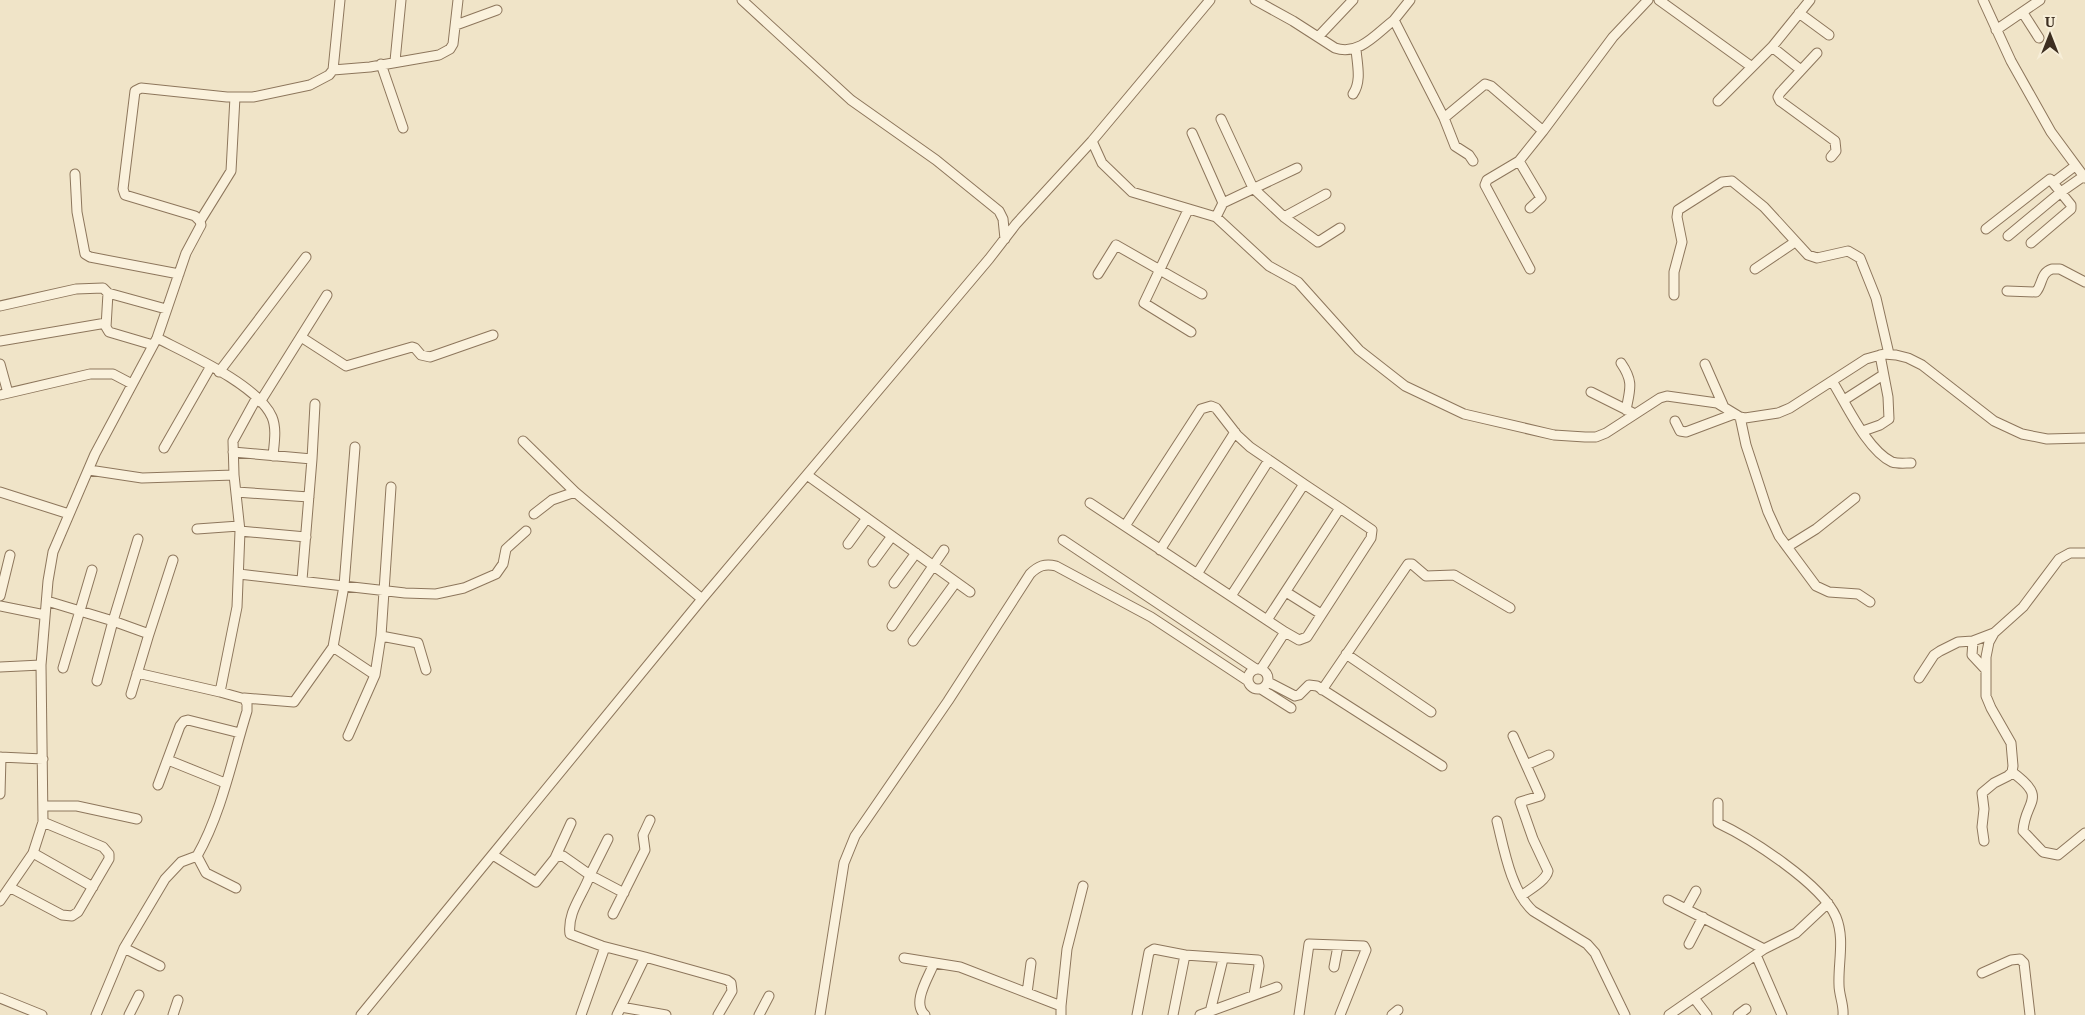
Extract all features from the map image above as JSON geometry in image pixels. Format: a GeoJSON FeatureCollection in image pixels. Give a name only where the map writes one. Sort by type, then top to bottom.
{"type":"FeatureCollection","features":[{"type":"Feature","properties":{"kind":"street"},"geometry":{"type":"LineString","coordinates":[[200,221],[195,216],[125,195],[123,188],[133,95],[141,88],[235,97],[260,96],[310,84],[329,75],[333,70],[340,0]]}},
{"type":"Feature","properties":{"kind":"street"},"geometry":{"type":"LineString","coordinates":[[396,61],[401,0]]}},
{"type":"Feature","properties":{"kind":"street"},"geometry":{"type":"LineString","coordinates":[[333,70],[439,55],[447,51],[453,44],[458,0]]}},
{"type":"Feature","properties":{"kind":"street"},"geometry":{"type":"LineString","coordinates":[[742,0],[851,100],[936,160],[999,211],[1003,219],[1005,239]]}},
{"type":"Feature","properties":{"kind":"street"},"geometry":{"type":"LineString","coordinates":[[361,1015],[702,599],[1019,220],[1092,141],[1210,0]]}},
{"type":"Feature","properties":{"kind":"street"},"geometry":{"type":"LineString","coordinates":[[1255,0],[1293,21],[1335,48],[1342,50],[1356,49],[1362,46],[1394,20],[1410,0]]}},
{"type":"Feature","properties":{"kind":"street"},"geometry":{"type":"LineString","coordinates":[[1318,37],[1353,0]]}},
{"type":"Feature","properties":{"kind":"street"},"geometry":{"type":"LineString","coordinates":[[1530,269],[1485,185],[1486,180],[1519,161],[1613,38],[1648,0]]}},
{"type":"Feature","properties":{"kind":"street"},"geometry":{"type":"LineString","coordinates":[[1659,0],[1752,68]]}},
{"type":"Feature","properties":{"kind":"street"},"geometry":{"type":"LineString","coordinates":[[1718,101],[1772,47],[1810,0]]}},
{"type":"Feature","properties":{"kind":"street"},"geometry":{"type":"LineString","coordinates":[[1983,0],[1996,30],[2051,132],[2084,177],[2062,192],[2008,236]]}},
{"type":"Feature","properties":{"kind":"street"},"geometry":{"type":"LineString","coordinates":[[1996,30],[2040,0]]}},
{"type":"Feature","properties":{"kind":"street"},"geometry":{"type":"LineString","coordinates":[[456,25],[497,10]]}},
{"type":"Feature","properties":{"kind":"street"},"geometry":{"type":"LineString","coordinates":[[1799,13],[1829,35]]}},
{"type":"Feature","properties":{"kind":"street"},"geometry":{"type":"LineString","coordinates":[[2022,13],[2039,38]]}},
{"type":"Feature","properties":{"kind":"street"},"geometry":{"type":"LineString","coordinates":[[1394,20],[1444,118],[1455,146],[1470,155],[1472,161]]}},
{"type":"Feature","properties":{"kind":"street"},"geometry":{"type":"LineString","coordinates":[[1772,47],[1801,70]]}},
{"type":"Feature","properties":{"kind":"street"},"geometry":{"type":"LineString","coordinates":[[1353,94],[1357,88],[1358,80],[1356,49]]}},
{"type":"Feature","properties":{"kind":"street"},"geometry":{"type":"LineString","coordinates":[[1817,52],[1780,93],[1779,99],[1835,141],[1836,151],[1831,156]]}},
{"type":"Feature","properties":{"kind":"street"},"geometry":{"type":"LineString","coordinates":[[380,64],[403,128]]}},
{"type":"Feature","properties":{"kind":"street"},"geometry":{"type":"LineString","coordinates":[[1444,118],[1485,84],[1491,86],[1542,131]]}},
{"type":"Feature","properties":{"kind":"street"},"geometry":{"type":"LineString","coordinates":[[0,901],[11,888],[33,853],[43,822],[41,665],[53,552],[89,470],[155,342],[186,253],[201,225],[200,221],[231,172],[235,97]]}},
{"type":"Feature","properties":{"kind":"street"},"geometry":{"type":"LineString","coordinates":[[1221,119],[1253,188],[1284,217],[1318,242],[1340,228]]}},
{"type":"Feature","properties":{"kind":"street"},"geometry":{"type":"LineString","coordinates":[[1192,133],[1223,203]]}},
{"type":"Feature","properties":{"kind":"street"},"geometry":{"type":"LineString","coordinates":[[1092,141],[1102,163],[1132,192],[1216,217],[1269,266],[1298,282],[1359,350],[1405,386],[1464,414],[1554,435],[1596,437],[1606,433],[1660,398],[1667,396],[1708,401],[1723,405],[1737,416],[1768,512],[1786,547],[1816,586],[1828,592],[1858,594],[1870,602]]}},
{"type":"Feature","properties":{"kind":"street"},"geometry":{"type":"LineString","coordinates":[[1519,161],[1541,198],[1530,208]]}},
{"type":"Feature","properties":{"kind":"street"},"geometry":{"type":"LineString","coordinates":[[2054,182],[2076,166]]}},
{"type":"Feature","properties":{"kind":"street"},"geometry":{"type":"LineString","coordinates":[[1216,217],[1223,203],[1297,168]]}},
{"type":"Feature","properties":{"kind":"street"},"geometry":{"type":"LineString","coordinates":[[75,174],[77,212],[85,254],[90,257],[179,274]]}},
{"type":"Feature","properties":{"kind":"street"},"geometry":{"type":"LineString","coordinates":[[1986,228],[2047,179],[2050,179],[2062,192],[2071,205],[2071,209],[2031,244]]}},
{"type":"Feature","properties":{"kind":"street"},"geometry":{"type":"LineString","coordinates":[[1674,295],[1674,272],[1682,242],[1677,216],[1678,210],[1722,182],[1732,181],[1737,184],[1764,207],[1808,255],[1821,257],[1848,251],[1860,258],[1876,298],[1884,354],[1883,375],[1888,397],[1889,419],[1880,426],[1863,431]]}},
{"type":"Feature","properties":{"kind":"street"},"geometry":{"type":"LineString","coordinates":[[1284,217],[1326,194]]}},
{"type":"Feature","properties":{"kind":"street"},"geometry":{"type":"LineString","coordinates":[[1188,210],[1144,303],[1190,332]]}},
{"type":"Feature","properties":{"kind":"street"},"geometry":{"type":"LineString","coordinates":[[1755,269],[1795,242]]}},
{"type":"Feature","properties":{"kind":"street"},"geometry":{"type":"LineString","coordinates":[[1098,274],[1116,245],[1202,294]]}},
{"type":"Feature","properties":{"kind":"street"},"geometry":{"type":"LineString","coordinates":[[219,372],[306,257]]}},
{"type":"Feature","properties":{"kind":"street"},"geometry":{"type":"LineString","coordinates":[[2007,291],[2036,292],[2044,274],[2052,269],[2060,269],[2085,282]]}},
{"type":"Feature","properties":{"kind":"street"},"geometry":{"type":"LineString","coordinates":[[0,306],[76,289],[103,288],[108,292],[166,309]]}},
{"type":"Feature","properties":{"kind":"street"},"geometry":{"type":"LineString","coordinates":[[108,292],[106,322],[109,332],[155,342],[210,366],[241,385],[258,400],[268,410],[273,422],[273,456]]}},
{"type":"Feature","properties":{"kind":"street"},"geometry":{"type":"LineString","coordinates":[[220,692],[237,607],[239,528],[233,452],[236,434],[327,295]]}},
{"type":"Feature","properties":{"kind":"street"},"geometry":{"type":"LineString","coordinates":[[0,341],[106,322]]}},
{"type":"Feature","properties":{"kind":"street"},"geometry":{"type":"LineString","coordinates":[[301,337],[346,366],[412,347],[423,356],[430,357],[493,335]]}},
{"type":"Feature","properties":{"kind":"street"},"geometry":{"type":"LineString","coordinates":[[1674,421],[1679,430],[1683,432],[1737,416],[1752,418],[1778,413],[1866,359],[1884,354],[1908,358],[1922,365],[1994,421],[2022,434],[2047,439],[2085,438]]}},
{"type":"Feature","properties":{"kind":"street"},"geometry":{"type":"LineString","coordinates":[[1621,363],[1629,375],[1630,381],[1626,410]]}},
{"type":"Feature","properties":{"kind":"street"},"geometry":{"type":"LineString","coordinates":[[0,364],[4,394],[90,374],[113,374],[132,384]]}},
{"type":"Feature","properties":{"kind":"street"},"geometry":{"type":"LineString","coordinates":[[1705,364],[1723,405]]}},
{"type":"Feature","properties":{"kind":"street"},"geometry":{"type":"LineString","coordinates":[[164,448],[210,366]]}},
{"type":"Feature","properties":{"kind":"street"},"geometry":{"type":"LineString","coordinates":[[1844,400],[1883,375]]}},
{"type":"Feature","properties":{"kind":"street"},"geometry":{"type":"LineString","coordinates":[[1832,381],[1873,447],[1892,462],[1898,464],[1911,463]]}},
{"type":"Feature","properties":{"kind":"street"},"geometry":{"type":"LineString","coordinates":[[1591,392],[1635,414]]}},
{"type":"Feature","properties":{"kind":"street"},"geometry":{"type":"LineString","coordinates":[[302,580],[315,404]]}},
{"type":"Feature","properties":{"kind":"street"},"geometry":{"type":"LineString","coordinates":[[1090,503],[1285,632],[1299,640],[1304,639],[1373,534],[1370,528],[1250,447],[1216,408],[1211,406],[1201,409],[1125,526]]}},
{"type":"Feature","properties":{"kind":"street"},"geometry":{"type":"LineString","coordinates":[[1160,550],[1235,432]]}},
{"type":"Feature","properties":{"kind":"street"},"geometry":{"type":"LineString","coordinates":[[523,441],[575,492],[702,599]]}},
{"type":"Feature","properties":{"kind":"street"},"geometry":{"type":"LineString","coordinates":[[137,673],[244,698],[294,702],[333,647],[344,586],[355,447]]}},
{"type":"Feature","properties":{"kind":"street"},"geometry":{"type":"LineString","coordinates":[[233,452],[312,459]]}},
{"type":"Feature","properties":{"kind":"street"},"geometry":{"type":"LineString","coordinates":[[1197,574],[1268,460]]}},
{"type":"Feature","properties":{"kind":"street"},"geometry":{"type":"LineString","coordinates":[[89,470],[142,478],[234,475]]}},
{"type":"Feature","properties":{"kind":"street"},"geometry":{"type":"LineString","coordinates":[[807,475],[970,592]]}},
{"type":"Feature","properties":{"kind":"street"},"geometry":{"type":"LineString","coordinates":[[1231,596],[1304,484]]}},
{"type":"Feature","properties":{"kind":"street"},"geometry":{"type":"LineString","coordinates":[[348,736],[375,675],[381,636],[391,487]]}},
{"type":"Feature","properties":{"kind":"street"},"geometry":{"type":"LineString","coordinates":[[0,492],[69,514]]}},
{"type":"Feature","properties":{"kind":"street"},"geometry":{"type":"LineString","coordinates":[[236,492],[309,497]]}},
{"type":"Feature","properties":{"kind":"street"},"geometry":{"type":"LineString","coordinates":[[534,514],[552,500],[575,492]]}},
{"type":"Feature","properties":{"kind":"street"},"geometry":{"type":"LineString","coordinates":[[1786,547],[1816,529],[1854,498]]}},
{"type":"Feature","properties":{"kind":"street"},"geometry":{"type":"LineString","coordinates":[[1267,620],[1340,508]]}},
{"type":"Feature","properties":{"kind":"street"},"geometry":{"type":"LineString","coordinates":[[848,544],[867,518]]}},
{"type":"Feature","properties":{"kind":"street"},"geometry":{"type":"LineString","coordinates":[[196,529],[239,528],[306,537]]}},
{"type":"Feature","properties":{"kind":"street"},"geometry":{"type":"LineString","coordinates":[[239,574],[384,591],[436,594],[464,588],[490,578],[500,570],[506,549],[526,531]]}},
{"type":"Feature","properties":{"kind":"street"},"geometry":{"type":"LineString","coordinates":[[873,562],[892,536]]}},
{"type":"Feature","properties":{"kind":"street"},"geometry":{"type":"LineString","coordinates":[[97,681],[138,539]]}},
{"type":"Feature","properties":{"kind":"street"},"geometry":{"type":"LineString","coordinates":[[1063,540],[1267,674],[1268,682]]}},
{"type":"Feature","properties":{"kind":"street"},"geometry":{"type":"LineString","coordinates":[[892,626],[944,550]]}},
{"type":"Feature","properties":{"kind":"street"},"geometry":{"type":"LineString","coordinates":[[894,583],[916,553]]}},
{"type":"Feature","properties":{"kind":"street"},"geometry":{"type":"LineString","coordinates":[[1919,678],[1934,655],[1940,651],[1958,642],[1973,641],[1994,633],[2023,607],[2059,559],[2070,553],[2085,553]]}},
{"type":"Feature","properties":{"kind":"street"},"geometry":{"type":"LineString","coordinates":[[0,596],[10,555]]}},
{"type":"Feature","properties":{"kind":"street"},"geometry":{"type":"LineString","coordinates":[[131,694],[173,560]]}},
{"type":"Feature","properties":{"kind":"street"},"geometry":{"type":"LineString","coordinates":[[1322,690],[1408,564],[1412,564],[1426,576],[1454,575],[1510,608]]}},
{"type":"Feature","properties":{"kind":"street"},"geometry":{"type":"LineString","coordinates":[[820,1015],[844,864],[855,836],[948,701],[1030,574],[1042,565],[1056,566],[1151,617],[1248,681],[1253,688],[1261,689],[1291,708]]}},
{"type":"Feature","properties":{"kind":"street"},"geometry":{"type":"LineString","coordinates":[[63,668],[92,570]]}},
{"type":"Feature","properties":{"kind":"street"},"geometry":{"type":"LineString","coordinates":[[913,640],[956,582]]}},
{"type":"Feature","properties":{"kind":"street"},"geometry":{"type":"LineString","coordinates":[[1286,592],[1321,614]]}},
{"type":"Feature","properties":{"kind":"street"},"geometry":{"type":"LineString","coordinates":[[47,601],[80,610],[149,634]]}},
{"type":"Feature","properties":{"kind":"street"},"geometry":{"type":"LineString","coordinates":[[1151,617],[1160,605]]}},
{"type":"Feature","properties":{"kind":"street"},"geometry":{"type":"LineString","coordinates":[[0,606],[45,615]]}},
{"type":"Feature","properties":{"kind":"street"},"geometry":{"type":"LineString","coordinates":[[1248,681],[1249,674],[1258,669],[1285,632]]}},
{"type":"Feature","properties":{"kind":"street"},"geometry":{"type":"LineString","coordinates":[[1994,633],[1987,649],[1986,696],[2011,743],[2013,754],[2012,772]]}},
{"type":"Feature","properties":{"kind":"street"},"geometry":{"type":"LineString","coordinates":[[381,636],[418,643],[426,670]]}},
{"type":"Feature","properties":{"kind":"street"},"geometry":{"type":"LineString","coordinates":[[1973,641],[1972,655],[1986,670]]}},
{"type":"Feature","properties":{"kind":"street"},"geometry":{"type":"LineString","coordinates":[[333,647],[375,675]]}},
{"type":"Feature","properties":{"kind":"street"},"geometry":{"type":"LineString","coordinates":[[1346,654],[1431,712]]}},
{"type":"Feature","properties":{"kind":"street"},"geometry":{"type":"LineString","coordinates":[[0,667],[41,665]]}},
{"type":"Feature","properties":{"kind":"street"},"geometry":{"type":"LineString","coordinates":[[1268,682],[1295,696],[1299,696],[1309,685],[1313,685],[1442,766]]}},
{"type":"Feature","properties":{"kind":"street"},"geometry":{"type":"LineString","coordinates":[[1261,689],[1268,682]]}},
{"type":"Feature","properties":{"kind":"street"},"geometry":{"type":"LineString","coordinates":[[96,1015],[124,948],[169,874],[181,862],[197,856],[213,824],[247,711],[247,702],[244,698]]}},
{"type":"Feature","properties":{"kind":"street"},"geometry":{"type":"LineString","coordinates":[[158,785],[180,726],[186,720],[240,732]]}},
{"type":"Feature","properties":{"kind":"street"},"geometry":{"type":"LineString","coordinates":[[1513,736],[1540,796],[1520,802],[1533,839],[1548,870],[1547,875],[1542,880],[1521,896]]}},
{"type":"Feature","properties":{"kind":"street"},"geometry":{"type":"LineString","coordinates":[[1526,765],[1549,755]]}},
{"type":"Feature","properties":{"kind":"street"},"geometry":{"type":"LineString","coordinates":[[0,794],[0,757],[43,759]]}},
{"type":"Feature","properties":{"kind":"street"},"geometry":{"type":"LineString","coordinates":[[168,760],[225,783]]}},
{"type":"Feature","properties":{"kind":"street"},"geometry":{"type":"LineString","coordinates":[[2012,772],[2031,789],[2033,802],[2024,824],[2023,832],[2043,852],[2058,855],[2085,833]]}},
{"type":"Feature","properties":{"kind":"street"},"geometry":{"type":"LineString","coordinates":[[1984,841],[1982,793],[2012,772]]}},
{"type":"Feature","properties":{"kind":"street"},"geometry":{"type":"LineString","coordinates":[[1718,803],[1718,823],[1740,833],[1788,866],[1828,903],[1837,919],[1841,938],[1839,986],[1843,1015]]}},
{"type":"Feature","properties":{"kind":"street"},"geometry":{"type":"LineString","coordinates":[[43,806],[77,806],[137,819]]}},
{"type":"Feature","properties":{"kind":"street"},"geometry":{"type":"LineString","coordinates":[[614,914],[644,850],[643,835],[650,820]]}},
{"type":"Feature","properties":{"kind":"street"},"geometry":{"type":"LineString","coordinates":[[1497,821],[1506,857],[1525,904],[1533,911],[1587,944],[1595,953],[1625,1015]]}},
{"type":"Feature","properties":{"kind":"street"},"geometry":{"type":"LineString","coordinates":[[11,888],[62,915],[70,917],[78,912],[109,858],[108,852],[103,847],[43,822]]}},
{"type":"Feature","properties":{"kind":"street"},"geometry":{"type":"LineString","coordinates":[[492,855],[536,882],[555,858],[571,823]]}},
{"type":"Feature","properties":{"kind":"street"},"geometry":{"type":"LineString","coordinates":[[608,839],[590,875],[586,888],[570,916],[569,933],[572,936],[605,947],[731,983],[732,991],[718,1015]]}},
{"type":"Feature","properties":{"kind":"street"},"geometry":{"type":"LineString","coordinates":[[33,853],[92,887]]}},
{"type":"Feature","properties":{"kind":"street"},"geometry":{"type":"LineString","coordinates":[[197,856],[206,873],[236,888]]}},
{"type":"Feature","properties":{"kind":"street"},"geometry":{"type":"LineString","coordinates":[[555,858],[563,856],[590,875],[624,893]]}},
{"type":"Feature","properties":{"kind":"street"},"geometry":{"type":"LineString","coordinates":[[904,958],[960,966],[1028,993],[1061,1010],[1068,949],[1083,886]]}},
{"type":"Feature","properties":{"kind":"street"},"geometry":{"type":"LineString","coordinates":[[1686,909],[1696,891]]}},
{"type":"Feature","properties":{"kind":"street"},"geometry":{"type":"LineString","coordinates":[[1668,900],[1703,917],[1760,952],[1782,1015]]}},
{"type":"Feature","properties":{"kind":"street"},"geometry":{"type":"LineString","coordinates":[[1669,1015],[1760,952],[1796,933],[1828,903]]}},
{"type":"Feature","properties":{"kind":"street"},"geometry":{"type":"LineString","coordinates":[[1689,944],[1703,917]]}},
{"type":"Feature","properties":{"kind":"street"},"geometry":{"type":"LineString","coordinates":[[1298,1015],[1309,944],[1364,946],[1366,950],[1340,1015]]}},
{"type":"Feature","properties":{"kind":"street"},"geometry":{"type":"LineString","coordinates":[[1334,967],[1338,946]]}},
{"type":"Feature","properties":{"kind":"street"},"geometry":{"type":"LineString","coordinates":[[581,1015],[605,947]]}},
{"type":"Feature","properties":{"kind":"street"},"geometry":{"type":"LineString","coordinates":[[124,948],[160,966]]}},
{"type":"Feature","properties":{"kind":"street"},"geometry":{"type":"LineString","coordinates":[[1136,1015],[1149,952],[1156,949],[1185,955],[1258,960],[1260,966],[1254,995]]}},
{"type":"Feature","properties":{"kind":"street"},"geometry":{"type":"LineString","coordinates":[[1173,1015],[1185,955]]}},
{"type":"Feature","properties":{"kind":"street"},"geometry":{"type":"LineString","coordinates":[[645,957],[619,1011],[666,1015]]}},
{"type":"Feature","properties":{"kind":"street"},"geometry":{"type":"LineString","coordinates":[[1210,1012],[1223,959]]}},
{"type":"Feature","properties":{"kind":"street"},"geometry":{"type":"LineString","coordinates":[[1982,973],[2011,960],[2020,959],[2024,962],[2030,1015]]}},
{"type":"Feature","properties":{"kind":"street"},"geometry":{"type":"LineString","coordinates":[[925,1015],[919,1008],[920,999],[934,963]]}},
{"type":"Feature","properties":{"kind":"street"},"geometry":{"type":"LineString","coordinates":[[1028,993],[1031,963]]}},
{"type":"Feature","properties":{"kind":"street"},"geometry":{"type":"LineString","coordinates":[[1200,1015],[1277,987]]}},
{"type":"Feature","properties":{"kind":"street"},"geometry":{"type":"LineString","coordinates":[[128,1015],[139,995]]}},
{"type":"Feature","properties":{"kind":"street"},"geometry":{"type":"LineString","coordinates":[[759,1015],[769,996]]}},
{"type":"Feature","properties":{"kind":"street"},"geometry":{"type":"LineString","coordinates":[[0,998],[41,1015]]}},
{"type":"Feature","properties":{"kind":"street"},"geometry":{"type":"LineString","coordinates":[[1694,998],[1706,1015]]}},
{"type":"Feature","properties":{"kind":"street"},"geometry":{"type":"LineString","coordinates":[[173,1015],[178,1000]]}},
{"type":"Feature","properties":{"kind":"street"},"geometry":{"type":"LineString","coordinates":[[1738,1015],[1746,1009]]}}]}
